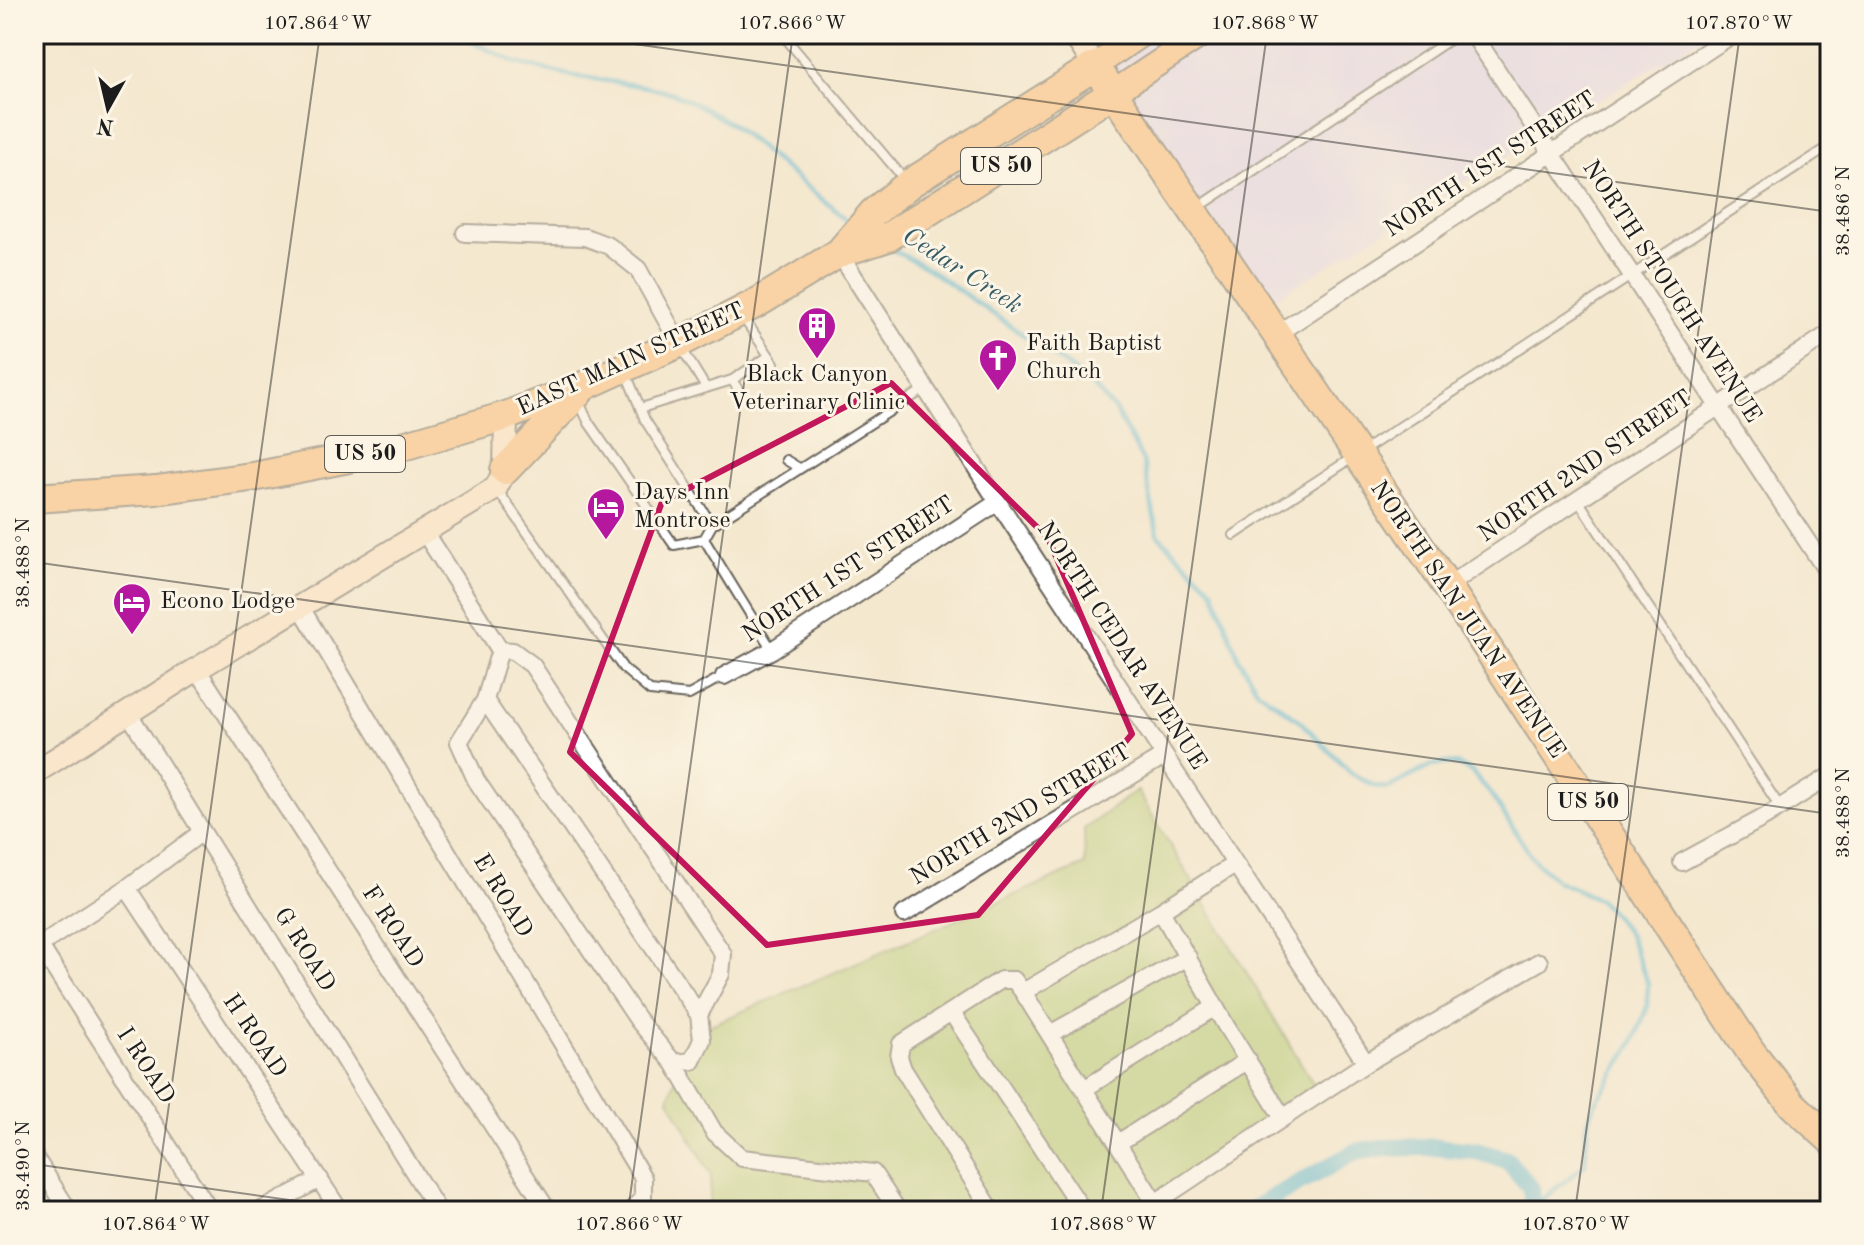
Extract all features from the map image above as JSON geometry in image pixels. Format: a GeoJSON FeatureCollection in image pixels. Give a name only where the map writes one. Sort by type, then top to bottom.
{"type":"FeatureCollection","features":[{"type":"Feature","properties":{"kind":"highway","name":"EAST MAIN STREET"},"geometry":{"type":"LineString","coordinates":[[880,225],[909,184],[1095,66]]}},
{"type":"Feature","properties":{"kind":"highway","name":"US 50"},"geometry":{"type":"LineString","coordinates":[[1095,66],[1113,93]]}},
{"type":"Feature","properties":{"kind":"highway","name":"EAST MAIN STREET"},"geometry":{"type":"LineString","coordinates":[[34,498],[156,490],[258,476],[389,450],[506,416],[581,390],[740,312],[880,225],[1113,93]]}},
{"type":"Feature","properties":{"kind":"highway","name":"NORTH SAN JUAN AVENUE"},"geometry":{"type":"LineString","coordinates":[[1113,93],[1447,586],[1751,1052],[1793,1105],[1830,1139]]}},
{"type":"Feature","properties":{"kind":"highway"},"geometry":{"type":"LineString","coordinates":[[501,479],[581,390]]}},
{"type":"Feature","properties":{"kind":"main road","name":"EAST MAIN STREET"},"geometry":{"type":"LineString","coordinates":[[1095,66],[1141,34]]}},
{"type":"Feature","properties":{"kind":"main road","name":"EAST MAIN STREET"},"geometry":{"type":"LineString","coordinates":[[1113,93],[1202,34]]}},
{"type":"Feature","properties":{"kind":"street"},"geometry":{"type":"LineString","coordinates":[[1074,34],[1095,66]]}},
{"type":"Feature","properties":{"kind":"street","name":"NORTH STOUGH AVENUE"},"geometry":{"type":"LineString","coordinates":[[1473,34],[1830,576]]}},
{"type":"Feature","properties":{"kind":"street","name":"NORTH 1ST STREET"},"geometry":{"type":"LineString","coordinates":[[1275,335],[1733,34]]}},
{"type":"Feature","properties":{"kind":"street"},"geometry":{"type":"LineString","coordinates":[[465,233],[585,237],[609,246],[638,269],[679,343]]}},
{"type":"Feature","properties":{"kind":"street","name":"NORTH CEDAR AVENUE"},"geometry":{"type":"LineString","coordinates":[[839,253],[998,502],[1366,1063]]}},
{"type":"Feature","properties":{"kind":"street","name":"NORTH 2ND STREET"},"geometry":{"type":"LineString","coordinates":[[1447,586],[1830,333]]}},
{"type":"Feature","properties":{"kind":"street"},"geometry":{"type":"LineString","coordinates":[[34,773],[501,479],[506,416]]}},
{"type":"Feature","properties":{"kind":"street","name":"NORTH 1ST STREET"},"geometry":{"type":"LineString","coordinates":[[724,676],[772,650],[998,502]]}},
{"type":"Feature","properties":{"kind":"street"},"geometry":{"type":"LineString","coordinates":[[423,530],[500,650],[485,700],[459,742],[476,780],[638,1020],[674,1063],[714,1132],[742,1158],[873,1173],[898,1211]]}},
{"type":"Feature","properties":{"kind":"street","name":"E ROAD"},"geometry":{"type":"LineString","coordinates":[[300,606],[643,1178],[643,1198],[631,1211]]}},
{"type":"Feature","properties":{"kind":"street"},"geometry":{"type":"LineString","coordinates":[[500,650],[513,651],[532,665],[723,954],[721,974],[699,1015]]}},
{"type":"Feature","properties":{"kind":"street","name":"F ROAD"},"geometry":{"type":"LineString","coordinates":[[197,669],[548,1211]]}},
{"type":"Feature","properties":{"kind":"street"},"geometry":{"type":"LineString","coordinates":[[485,700],[699,1015],[702,1040],[692,1061],[674,1063]]}},
{"type":"Feature","properties":{"kind":"street","name":"G ROAD"},"geometry":{"type":"LineString","coordinates":[[129,714],[438,1211]]}},
{"type":"Feature","properties":{"kind":"street","name":"NORTH 2ND STREET"},"geometry":{"type":"LineString","coordinates":[[904,914],[1164,756]]}},
{"type":"Feature","properties":{"kind":"street"},"geometry":{"type":"LineString","coordinates":[[1682,862],[1830,776]]}},
{"type":"Feature","properties":{"kind":"street"},"geometry":{"type":"LineString","coordinates":[[37,947],[127,888],[202,832]]}},
{"type":"Feature","properties":{"kind":"street"},"geometry":{"type":"LineString","coordinates":[[1023,992],[1235,864]]}},
{"type":"Feature","properties":{"kind":"street","name":"H ROAD"},"geometry":{"type":"LineString","coordinates":[[127,888],[340,1211]]}},
{"type":"Feature","properties":{"kind":"street"},"geometry":{"type":"LineString","coordinates":[[1161,911],[1283,1118]]}},
{"type":"Feature","properties":{"kind":"street","name":"I ROAD"},"geometry":{"type":"LineString","coordinates":[[37,947],[210,1211]]}},
{"type":"Feature","properties":{"kind":"street"},"geometry":{"type":"LineString","coordinates":[[1050,1034],[1188,957]]}},
{"type":"Feature","properties":{"kind":"street"},"geometry":{"type":"LineString","coordinates":[[992,1211],[903,1069],[899,1057],[901,1044],[1001,980],[1014,980],[1023,992],[1118,1143],[1148,1207],[1366,1063],[1539,962]]}},
{"type":"Feature","properties":{"kind":"street"},"geometry":{"type":"LineString","coordinates":[[1084,1089],[1215,1007]]}},
{"type":"Feature","properties":{"kind":"street"},"geometry":{"type":"LineString","coordinates":[[952,1013],[1083,1211]]}},
{"type":"Feature","properties":{"kind":"street"},"geometry":{"type":"LineString","coordinates":[[1118,1143],[1248,1060]]}},
{"type":"Feature","properties":{"kind":"street"},"geometry":{"type":"LineString","coordinates":[[34,1156],[39,1175],[69,1211]]}},
{"type":"Feature","properties":{"kind":"street"},"geometry":{"type":"LineString","coordinates":[[260,1211],[320,1179]]}},
{"type":"Feature","properties":{"kind":"lane"},"geometry":{"type":"LineString","coordinates":[[782,34],[909,184]]}},
{"type":"Feature","properties":{"kind":"lane"},"geometry":{"type":"LineString","coordinates":[[1193,211],[1458,34]]}},
{"type":"Feature","properties":{"kind":"lane"},"geometry":{"type":"LineString","coordinates":[[1234,535],[1830,146]]}},
{"type":"Feature","properties":{"kind":"lane"},"geometry":{"type":"LineString","coordinates":[[641,408],[732,380],[771,359],[740,312]]}},
{"type":"Feature","properties":{"kind":"lane"},"geometry":{"type":"LineString","coordinates":[[679,343],[706,388]]}},
{"type":"Feature","properties":{"kind":"lane"},"geometry":{"type":"LineString","coordinates":[[624,368],[645,420],[712,525]]}},
{"type":"Feature","properties":{"kind":"lane"},"geometry":{"type":"LineString","coordinates":[[732,380],[738,389]]}},
{"type":"Feature","properties":{"kind":"lane"},"geometry":{"type":"LineString","coordinates":[[581,390],[589,423],[674,545],[704,539],[712,525],[926,388]]}},
{"type":"Feature","properties":{"kind":"lane"},"geometry":{"type":"LineString","coordinates":[[819,444],[819,455]]}},
{"type":"Feature","properties":{"kind":"lane"},"geometry":{"type":"LineString","coordinates":[[786,460],[799,468]]}},
{"type":"Feature","properties":{"kind":"lane"},"geometry":{"type":"LineString","coordinates":[[501,479],[623,668],[650,691],[689,695],[724,676]]}},
{"type":"Feature","properties":{"kind":"lane"},"geometry":{"type":"LineString","coordinates":[[1578,500],[1780,807]]}},
{"type":"Feature","properties":{"kind":"lane"},"geometry":{"type":"LineString","coordinates":[[704,539],[772,650]]}},
{"type":"Feature","properties":{"kind":"highlighted area"},"geometry":{"type":"Polygon","coordinates":[[[891,383],[1048,538],[1132,734],[978,915],[767,945],[570,752],[662,502],[891,383]]]}},
{"type":"Feature","properties":{"kind":"shaded area"},"geometry":{"type":"Polygon","coordinates":[[[1093,34],[1708,34],[1257,309],[1093,34]]]}},
{"type":"Feature","properties":{"kind":"green space"},"geometry":{"type":"Polygon","coordinates":[[[1137,790],[1317,1090],[1133,1211],[709,1211],[711,1175],[669,1099],[692,1033],[1085,865],[1084,829],[1137,790]]]}},
{"type":"Feature","properties":{"kind":"waterway","name":"Cedar Creek"},"geometry":{"type":"LineString","coordinates":[[456,34],[516,63],[574,76],[648,87],[672,93],[702,107],[732,125],[852,224]]}},
{"type":"Feature","properties":{"kind":"waterway","name":"Cedar Creek"},"geometry":{"type":"LineString","coordinates":[[887,247],[927,268],[1058,359],[1090,383],[1115,410],[1143,461],[1158,535],[1213,590],[1238,657],[1258,691],[1299,720],[1351,773],[1374,786],[1388,788],[1431,766],[1446,763],[1472,772],[1490,793],[1534,860],[1557,881],[1598,899],[1629,935],[1648,984],[1647,1008],[1632,1045],[1594,1105],[1587,1125],[1585,1165],[1528,1211]]}},
{"type":"Feature","properties":{"kind":"waterway"},"geometry":{"type":"LineString","coordinates":[[1249,1211],[1355,1152],[1383,1148],[1433,1147],[1476,1151],[1507,1160],[1531,1188],[1533,1205]]}},
{"type":"Feature","properties":{"kind":"place","name":"Black Canyon Veterinary Clinic"},"geometry":{"type":"Point","coordinates":[817,360]}},
{"type":"Feature","properties":{"kind":"place","name":"Faith Baptist Church"},"geometry":{"type":"Point","coordinates":[998,392]}},
{"type":"Feature","properties":{"kind":"place","name":"Days Inn Montrose"},"geometry":{"type":"Point","coordinates":[606,541]}},
{"type":"Feature","properties":{"kind":"place","name":"Econo Lodge"},"geometry":{"type":"Point","coordinates":[132,636]}}]}
